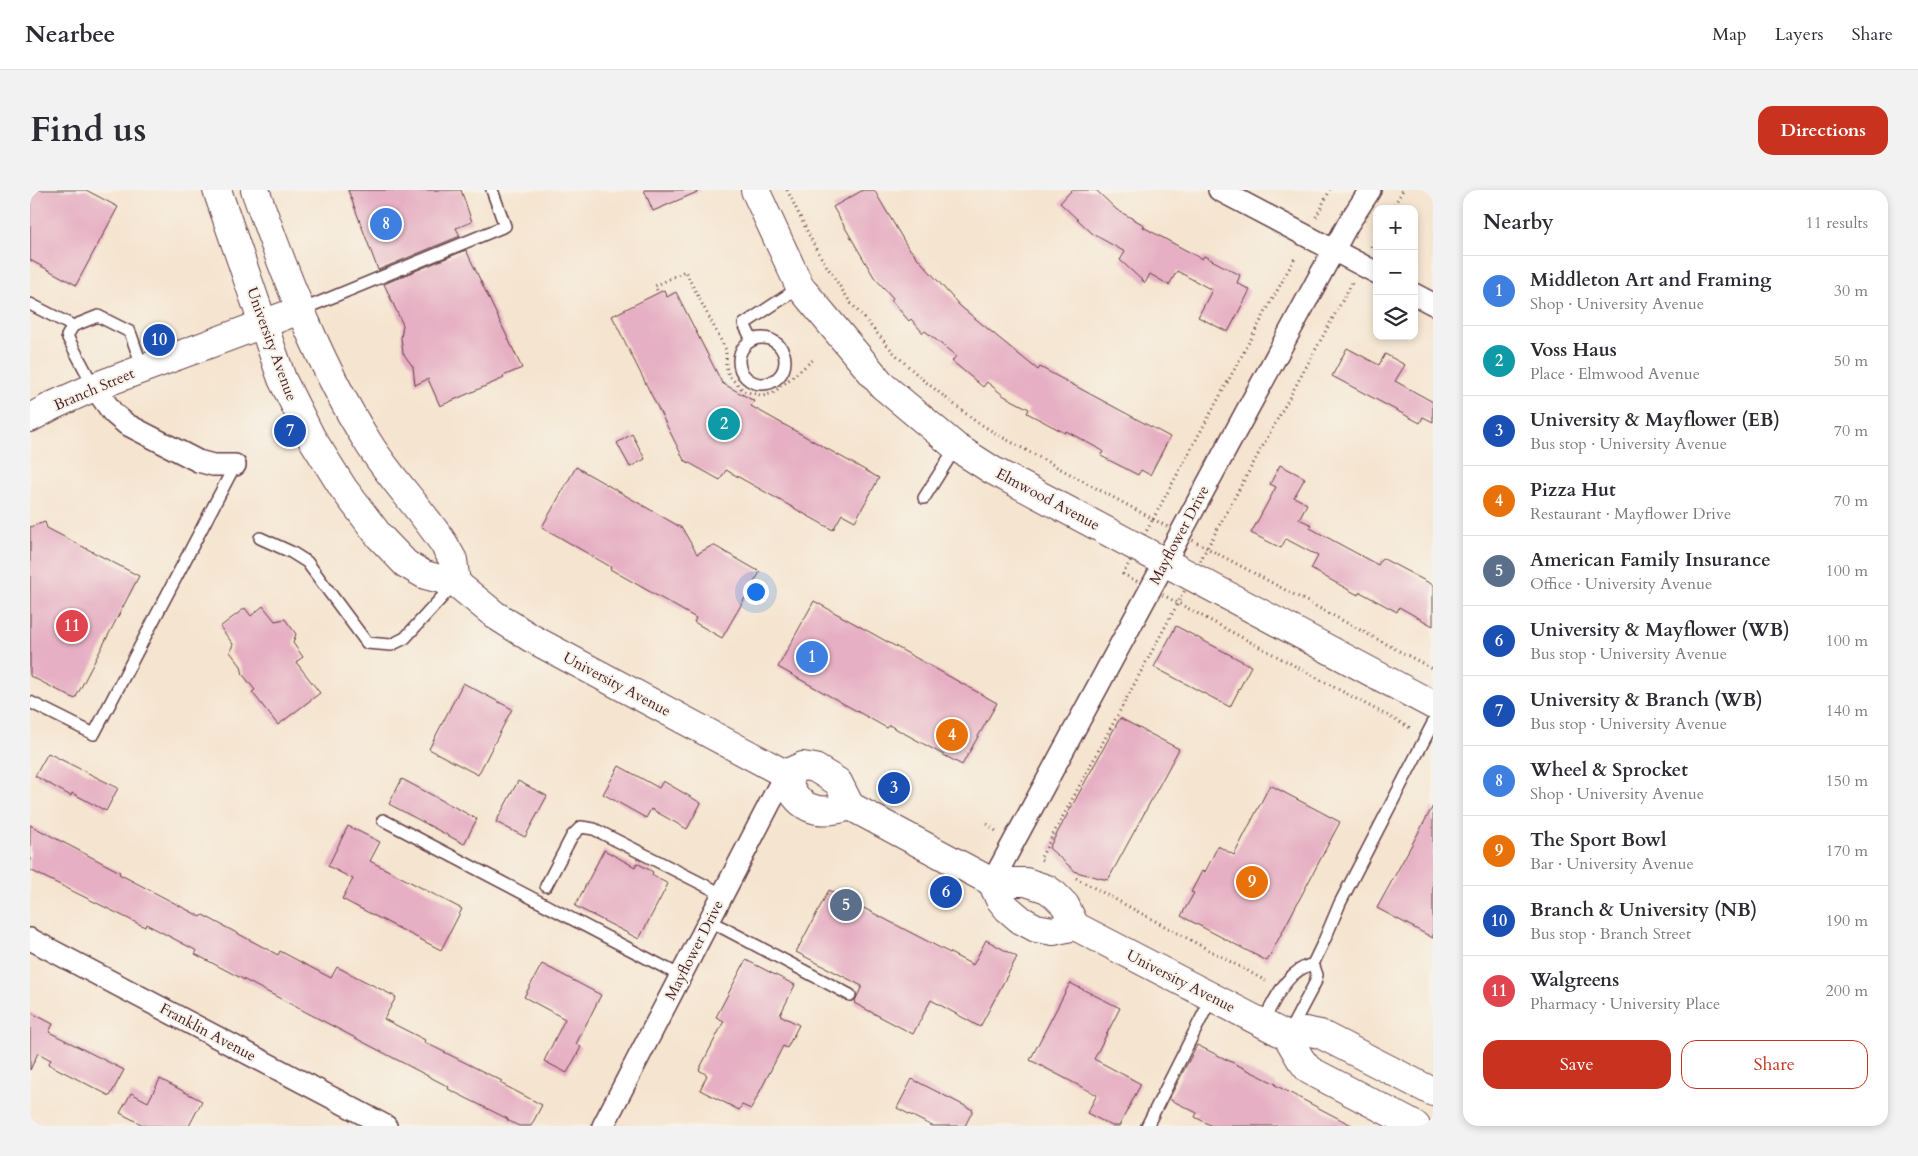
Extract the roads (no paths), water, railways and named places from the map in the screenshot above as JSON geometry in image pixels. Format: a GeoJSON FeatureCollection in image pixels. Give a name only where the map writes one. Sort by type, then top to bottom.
{"type":"FeatureCollection","features":[{"type":"Feature","properties":{"kind":"main road","name":"University Avenue"},"geometry":{"type":"LineString","coordinates":[[217,190],[282,379],[299,416],[331,471],[352,501],[380,536],[406,564],[425,575],[456,583],[495,615],[531,638],[785,774]]}},
{"type":"Feature","properties":{"kind":"main road"},"geometry":{"type":"LineString","coordinates":[[255,190],[300,310],[341,396],[362,434],[392,478],[448,550],[453,560],[456,583]]}},
{"type":"Feature","properties":{"kind":"main road","name":"Elmwood Avenue"},"geometry":{"type":"LineString","coordinates":[[755,190],[800,287],[883,386],[956,447],[992,470],[1433,705]]}},
{"type":"Feature","properties":{"kind":"main road","name":"Branch Street"},"geometry":{"type":"LineString","coordinates":[[30,418],[94,387],[300,310]]}},
{"type":"Feature","properties":{"kind":"main road"},"geometry":{"type":"LineString","coordinates":[[850,806],[828,812],[809,807],[794,796],[785,774],[803,766],[815,768],[838,782],[850,806],[992,882],[1026,882],[1047,889],[1055,894],[1065,905],[1075,926],[1053,931],[1036,928],[1021,920],[1007,908],[999,898],[992,882]]}},
{"type":"Feature","properties":{"kind":"main road","name":"University Avenue"},"geometry":{"type":"LineString","coordinates":[[1075,926],[1287,1036]]}},
{"type":"Feature","properties":{"kind":"main road"},"geometry":{"type":"LineString","coordinates":[[1416,1126],[1309,1070],[1287,1036],[1305,1032],[1320,1034],[1433,1092]]}},
{"type":"Feature","properties":{"kind":"street"},"geometry":{"type":"LineString","coordinates":[[1218,190],[1373,271]]}},
{"type":"Feature","properties":{"kind":"street","name":"Mayflower Drive"},"geometry":{"type":"LineString","coordinates":[[992,882],[1334,250],[1370,190]]}},
{"type":"Feature","properties":{"kind":"street"},"geometry":{"type":"LineString","coordinates":[[1416,295],[1433,304]]}},
{"type":"Feature","properties":{"kind":"street"},"geometry":{"type":"LineString","coordinates":[[94,387],[113,413],[126,424],[198,461],[213,465],[235,465]]}},
{"type":"Feature","properties":{"kind":"street","name":"Mayflower Drive"},"geometry":{"type":"LineString","coordinates":[[603,1126],[785,774]]}},
{"type":"Feature","properties":{"kind":"street","name":"Franklin Avenue"},"geometry":{"type":"LineString","coordinates":[[30,939],[386,1126]]}},
{"type":"Feature","properties":{"kind":"lane"},"geometry":{"type":"LineString","coordinates":[[300,310],[505,226],[492,190]]}},
{"type":"Feature","properties":{"kind":"lane"},"geometry":{"type":"LineString","coordinates":[[752,340],[744,324],[800,287]]}},
{"type":"Feature","properties":{"kind":"lane"},"geometry":{"type":"LineString","coordinates":[[30,304],[73,326]]}},
{"type":"Feature","properties":{"kind":"lane"},"geometry":{"type":"LineString","coordinates":[[94,387],[67,336],[73,326],[98,316],[130,332],[143,369]]}},
{"type":"Feature","properties":{"kind":"lane"},"geometry":{"type":"LineString","coordinates":[[770,339],[783,352],[785,360],[783,369],[778,377],[771,382],[762,384],[753,382],[746,378],[740,370],[738,361],[740,352],[752,340],[770,339]]}},
{"type":"Feature","properties":{"kind":"lane"},"geometry":{"type":"LineString","coordinates":[[924,498],[956,447]]}},
{"type":"Feature","properties":{"kind":"lane"},"geometry":{"type":"LineString","coordinates":[[30,702],[94,734],[235,465]]}},
{"type":"Feature","properties":{"kind":"lane"},"geometry":{"type":"LineString","coordinates":[[260,538],[291,552],[307,562],[367,643],[390,645],[405,638],[456,583]]}},
{"type":"Feature","properties":{"kind":"lane"},"geometry":{"type":"LineString","coordinates":[[1262,1023],[1281,989],[1293,973],[1312,964],[1340,903],[1433,723]]}},
{"type":"Feature","properties":{"kind":"lane"},"geometry":{"type":"LineString","coordinates":[[383,820],[681,976]]}},
{"type":"Feature","properties":{"kind":"lane"},"geometry":{"type":"LineString","coordinates":[[546,886],[572,836],[581,827],[594,829],[722,894]]}},
{"type":"Feature","properties":{"kind":"lane"},"geometry":{"type":"LineString","coordinates":[[708,920],[850,995]]}},
{"type":"Feature","properties":{"kind":"lane"},"geometry":{"type":"LineString","coordinates":[[1287,1036],[1316,983],[1317,975],[1312,964]]}},
{"type":"Feature","properties":{"kind":"lane"},"geometry":{"type":"LineString","coordinates":[[1147,1126],[1212,997]]}},
{"type":"Feature","properties":{"kind":"place","name":"Wheel & Sprocket"},"geometry":{"type":"Point","coordinates":[386,224]}},
{"type":"Feature","properties":{"kind":"place","name":"Branch & University (NB)"},"geometry":{"type":"Point","coordinates":[159,340]}},
{"type":"Feature","properties":{"kind":"place","name":"Voss Haus"},"geometry":{"type":"Point","coordinates":[724,424]}},
{"type":"Feature","properties":{"kind":"place","name":"University & Branch (WB)"},"geometry":{"type":"Point","coordinates":[290,431]}},
{"type":"Feature","properties":{"kind":"place","name":"Walgreens"},"geometry":{"type":"Point","coordinates":[72,626]}},
{"type":"Feature","properties":{"kind":"place","name":"Middleton Art and Framing"},"geometry":{"type":"Point","coordinates":[812,657]}},
{"type":"Feature","properties":{"kind":"place","name":"Pizza Hut"},"geometry":{"type":"Point","coordinates":[952,735]}},
{"type":"Feature","properties":{"kind":"place","name":"University & Mayflower (EB)"},"geometry":{"type":"Point","coordinates":[894,788]}},
{"type":"Feature","properties":{"kind":"place","name":"The Sport Bowl"},"geometry":{"type":"Point","coordinates":[1252,882]}},
{"type":"Feature","properties":{"kind":"place","name":"University & Mayflower (WB)"},"geometry":{"type":"Point","coordinates":[946,892]}},
{"type":"Feature","properties":{"kind":"place","name":"American Family Insurance"},"geometry":{"type":"Point","coordinates":[846,905]}}]}
